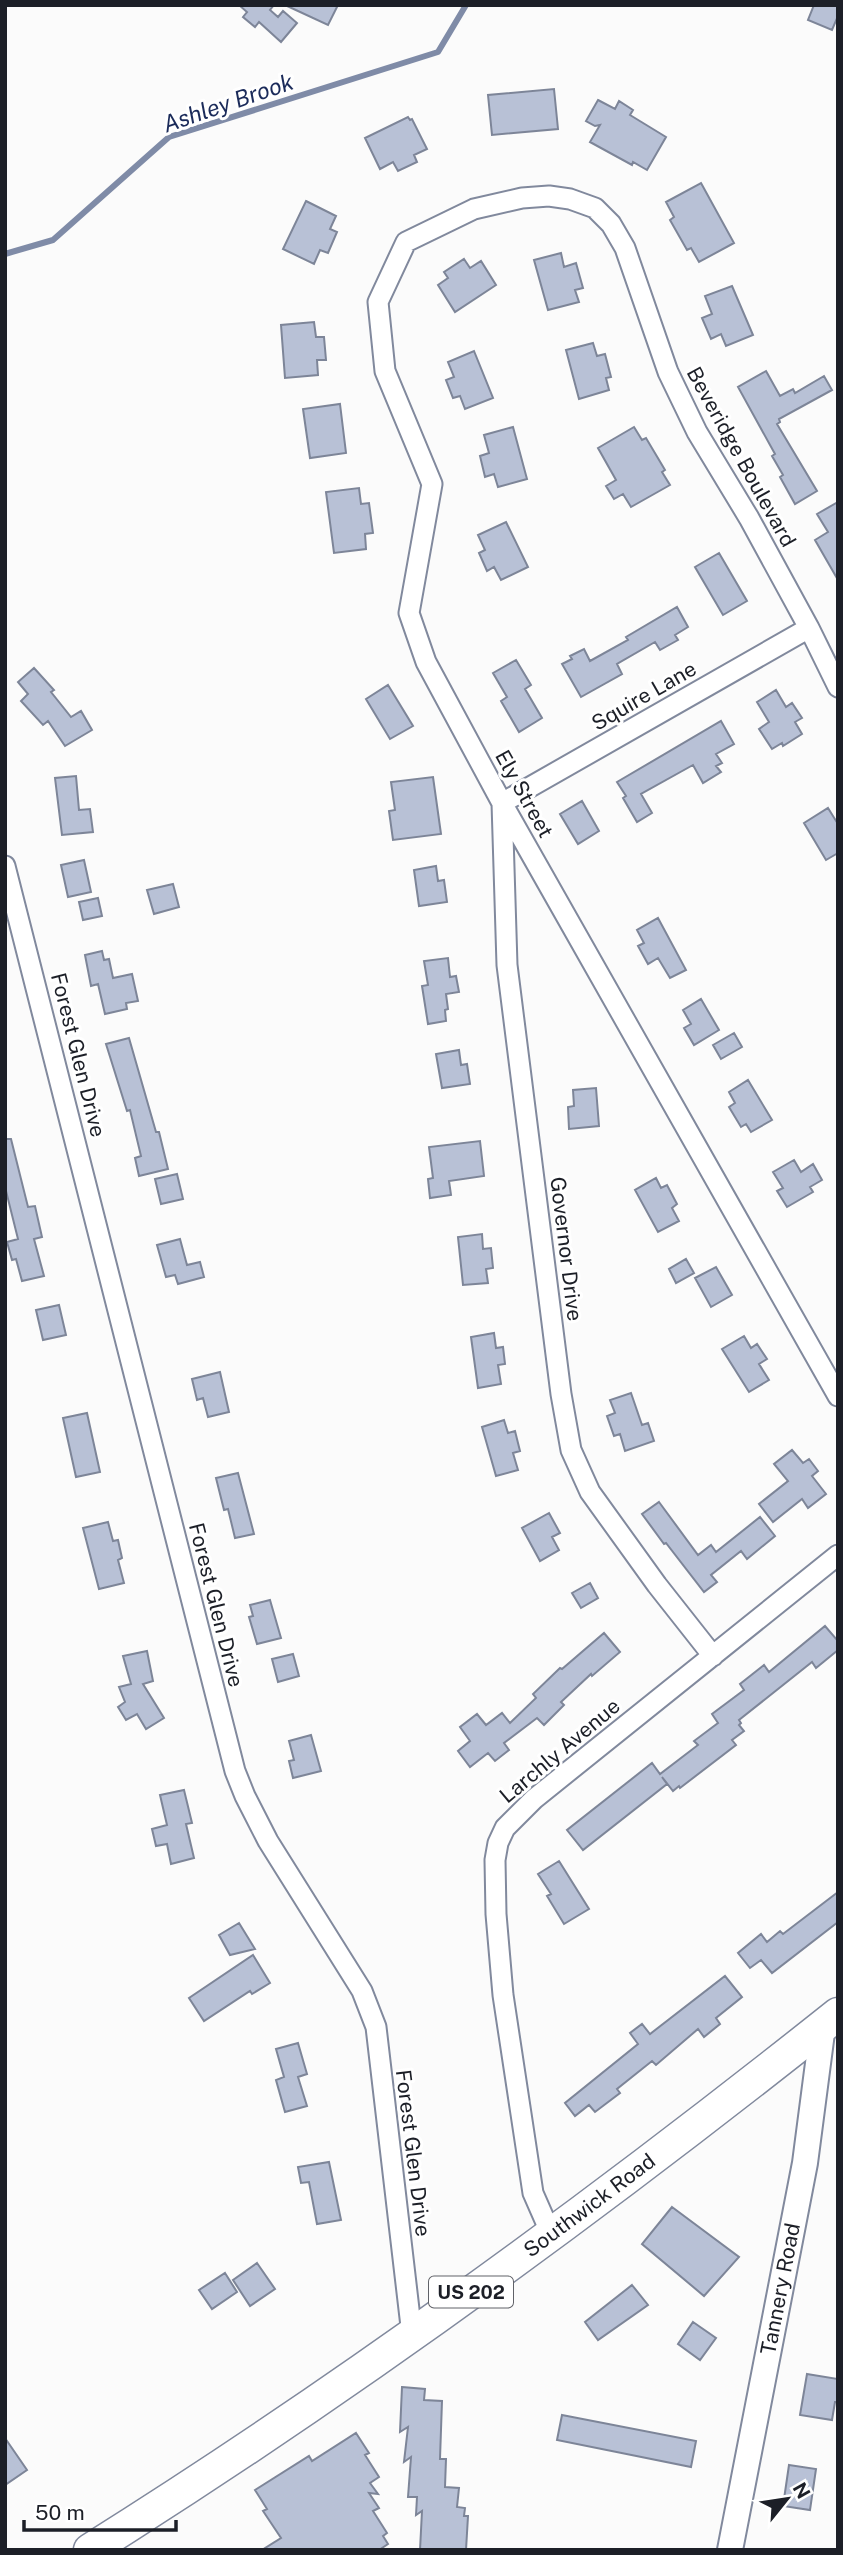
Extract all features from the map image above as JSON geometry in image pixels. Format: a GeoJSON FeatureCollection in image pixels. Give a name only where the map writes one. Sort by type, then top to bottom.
{"type":"FeatureCollection","features":[{"type":"Feature","properties":{"kind":"highway","name":"Southwick Road"},"geometry":{"type":"LineString","coordinates":[[90,2550],[212,2473],[412,2335],[551,2234],[831,2020]]}},
{"type":"Feature","properties":{"kind":"street","name":"Beveridge Boulevard"},"geometry":{"type":"LineString","coordinates":[[474,208],[522,198],[560,197],[595,208],[611,224],[625,248],[667,372],[697,432],[749,518],[809,628],[838,687]]}},
{"type":"Feature","properties":{"kind":"street","name":"Ely Street"},"geometry":{"type":"LineString","coordinates":[[474,208],[406,242],[378,302],[385,371],[432,484],[409,613],[426,662],[502,803],[838,1396]]}},
{"type":"Feature","properties":{"kind":"street","name":"Squire Lane"},"geometry":{"type":"LineString","coordinates":[[502,803],[809,628]]}},
{"type":"Feature","properties":{"kind":"street","name":"Governor Drive"},"geometry":{"type":"LineString","coordinates":[[502,803],[507,965],[571,1450],[590,1492],[657,1585],[713,1656]]}},
{"type":"Feature","properties":{"kind":"street","name":"Forest Glen Drive"},"geometry":{"type":"LineString","coordinates":[[5,866],[235,1770],[268,1841],[362,1991],[376,2028],[412,2335]]}},
{"type":"Feature","properties":{"kind":"street","name":"Larchly Avenue"},"geometry":{"type":"LineString","coordinates":[[551,2234],[533,2193],[508,2026],[496,1914],[495,1860],[498,1843],[505,1828],[534,1799],[838,1555]]}},
{"type":"Feature","properties":{"kind":"street","name":"Tannery Road"},"geometry":{"type":"LineString","coordinates":[[730,2550],[831,2020]]}},
{"type":"Feature","properties":{"kind":"building"},"geometry":{"type":"Polygon","coordinates":[[[239,5],[274,5],[270,10],[278,17],[283,11],[297,23],[281,42],[259,22],[255,27],[243,17],[247,12],[239,5]]]}},
{"type":"Feature","properties":{"kind":"building"},"geometry":{"type":"Polygon","coordinates":[[[285,5],[338,5],[328,25],[285,5]]]}},
{"type":"Feature","properties":{"kind":"building"},"geometry":{"type":"Polygon","coordinates":[[[814,5],[838,5],[838,16],[832,30],[808,20],[814,5]]]}},
{"type":"Feature","properties":{"kind":"building"},"geometry":{"type":"Polygon","coordinates":[[[554,89],[558,129],[492,135],[488,95],[554,89]]]}},
{"type":"Feature","properties":{"kind":"building"},"geometry":{"type":"Polygon","coordinates":[[[598,100],[615,109],[619,101],[633,110],[630,115],[666,137],[647,170],[633,162],[632,165],[590,142],[600,125],[595,126],[586,121],[598,100]]]}},
{"type":"Feature","properties":{"kind":"building"},"geometry":{"type":"Polygon","coordinates":[[[408,117],[412,119],[427,149],[414,155],[417,162],[398,171],[393,162],[380,169],[365,138],[408,117]]]}},
{"type":"Feature","properties":{"kind":"building"},"geometry":{"type":"Polygon","coordinates":[[[701,183],[734,243],[699,262],[691,248],[687,250],[670,220],[674,217],[666,202],[701,183]]]}},
{"type":"Feature","properties":{"kind":"building"},"geometry":{"type":"Polygon","coordinates":[[[306,201],[336,216],[330,229],[337,232],[328,253],[320,250],[314,264],[283,249],[306,201]]]}},
{"type":"Feature","properties":{"kind":"building"},"geometry":{"type":"Polygon","coordinates":[[[561,253],[564,267],[576,263],[583,288],[575,290],[579,302],[548,310],[534,260],[561,253]]]}},
{"type":"Feature","properties":{"kind":"building"},"geometry":{"type":"Polygon","coordinates":[[[464,259],[470,268],[481,261],[496,285],[455,312],[438,285],[448,278],[444,272],[464,259]]]}},
{"type":"Feature","properties":{"kind":"building"},"geometry":{"type":"Polygon","coordinates":[[[732,286],[753,335],[726,346],[721,334],[711,339],[702,318],[712,314],[705,296],[732,286]]]}},
{"type":"Feature","properties":{"kind":"building"},"geometry":{"type":"Polygon","coordinates":[[[314,322],[316,337],[324,337],[326,360],[317,360],[318,375],[285,378],[281,325],[314,322]]]}},
{"type":"Feature","properties":{"kind":"building"},"geometry":{"type":"Polygon","coordinates":[[[593,343],[597,356],[605,354],[611,377],[606,378],[609,390],[579,399],[566,350],[593,343]]]}},
{"type":"Feature","properties":{"kind":"building"},"geometry":{"type":"Polygon","coordinates":[[[474,351],[493,398],[465,409],[460,396],[453,398],[446,380],[454,377],[448,362],[474,351]]]}},
{"type":"Feature","properties":{"kind":"building"},"geometry":{"type":"Polygon","coordinates":[[[766,371],[780,396],[793,389],[795,393],[824,376],[832,390],[779,419],[777,424],[817,491],[795,504],[780,477],[783,475],[772,456],[775,454],[738,387],[766,371]]]}},
{"type":"Feature","properties":{"kind":"building"},"geometry":{"type":"Polygon","coordinates":[[[340,404],[346,453],[310,458],[303,409],[340,404]]]}},
{"type":"Feature","properties":{"kind":"building"},"geometry":{"type":"Polygon","coordinates":[[[513,427],[527,479],[498,487],[494,474],[485,477],[480,456],[489,453],[484,435],[513,427]]]}},
{"type":"Feature","properties":{"kind":"building"},"geometry":{"type":"Polygon","coordinates":[[[634,427],[642,440],[646,438],[665,470],[662,472],[670,485],[631,507],[623,494],[614,499],[606,486],[616,480],[598,448],[634,427]]]}},
{"type":"Feature","properties":{"kind":"building"},"geometry":{"type":"Polygon","coordinates":[[[359,488],[361,504],[369,503],[373,533],[365,534],[366,549],[334,553],[326,492],[359,488]]]}},
{"type":"Feature","properties":{"kind":"building"},"geometry":{"type":"Polygon","coordinates":[[[838,502],[838,580],[815,540],[828,532],[817,514],[838,502]]]}},
{"type":"Feature","properties":{"kind":"building"},"geometry":{"type":"Polygon","coordinates":[[[506,522],[528,567],[501,580],[494,567],[487,571],[479,553],[485,550],[478,535],[506,522]]]}},
{"type":"Feature","properties":{"kind":"building"},"geometry":{"type":"Polygon","coordinates":[[[719,553],[747,601],[723,615],[695,567],[719,553]]]}},
{"type":"Feature","properties":{"kind":"building"},"geometry":{"type":"Polygon","coordinates":[[[677,607],[688,627],[675,635],[678,640],[660,650],[655,642],[617,664],[622,674],[581,697],[562,664],[572,659],[570,656],[584,649],[590,661],[628,640],[626,637],[677,607]]]}},
{"type":"Feature","properties":{"kind":"building"},"geometry":{"type":"Polygon","coordinates":[[[516,660],[531,685],[525,689],[542,718],[519,732],[501,701],[507,697],[493,673],[516,660]]]}},
{"type":"Feature","properties":{"kind":"building"},"geometry":{"type":"Polygon","coordinates":[[[34,668],[54,690],[51,692],[71,717],[81,711],[92,730],[65,746],[48,721],[43,725],[21,701],[28,694],[18,682],[34,668]]]}},
{"type":"Feature","properties":{"kind":"building"},"geometry":{"type":"Polygon","coordinates":[[[388,685],[413,726],[390,739],[366,699],[388,685]]]}},
{"type":"Feature","properties":{"kind":"building"},"geometry":{"type":"Polygon","coordinates":[[[776,690],[786,707],[792,703],[802,718],[795,722],[802,734],[783,746],[782,743],[772,749],[759,729],[769,722],[757,702],[776,690]]]}},
{"type":"Feature","properties":{"kind":"building"},"geometry":{"type":"Polygon","coordinates":[[[721,721],[734,744],[716,754],[722,763],[716,766],[721,772],[703,783],[693,765],[641,794],[652,813],[637,822],[617,782],[721,721]]]}},
{"type":"Feature","properties":{"kind":"building"},"geometry":{"type":"Polygon","coordinates":[[[76,776],[79,810],[90,809],[93,832],[62,835],[55,778],[76,776]]]}},
{"type":"Feature","properties":{"kind":"building"},"geometry":{"type":"Polygon","coordinates":[[[433,777],[441,834],[393,840],[389,811],[395,810],[391,782],[433,777]]]}},
{"type":"Feature","properties":{"kind":"building"},"geometry":{"type":"Polygon","coordinates":[[[582,801],[599,831],[578,844],[560,814],[582,801]]]}},
{"type":"Feature","properties":{"kind":"building"},"geometry":{"type":"Polygon","coordinates":[[[828,808],[838,824],[838,853],[826,860],[804,823],[828,808]]]}},
{"type":"Feature","properties":{"kind":"building"},"geometry":{"type":"Polygon","coordinates":[[[84,860],[91,892],[68,897],[61,865],[84,860]]]}},
{"type":"Feature","properties":{"kind":"building"},"geometry":{"type":"Polygon","coordinates":[[[436,866],[438,881],[444,880],[447,902],[419,906],[414,870],[436,866]]]}},
{"type":"Feature","properties":{"kind":"building"},"geometry":{"type":"Polygon","coordinates":[[[173,884],[179,907],[154,914],[147,890],[173,884]]]}},
{"type":"Feature","properties":{"kind":"building"},"geometry":{"type":"Polygon","coordinates":[[[98,898],[102,916],[83,920],[79,902],[98,898]]]}},
{"type":"Feature","properties":{"kind":"building"},"geometry":{"type":"Polygon","coordinates":[[[658,918],[686,970],[670,978],[658,958],[648,964],[638,946],[644,943],[637,930],[658,918]]]}},
{"type":"Feature","properties":{"kind":"building"},"geometry":{"type":"Polygon","coordinates":[[[102,951],[104,960],[109,959],[113,978],[132,974],[138,1001],[126,1003],[127,1009],[105,1014],[98,984],[91,986],[85,955],[102,951]]]}},
{"type":"Feature","properties":{"kind":"building"},"geometry":{"type":"Polygon","coordinates":[[[448,958],[450,977],[456,976],[459,992],[446,994],[446,1021],[428,1024],[422,986],[428,985],[424,961],[448,958]]]}},
{"type":"Feature","properties":{"kind":"building"},"geometry":{"type":"Polygon","coordinates":[[[701,999],[719,1030],[694,1045],[684,1028],[691,1024],[683,1010],[701,999]]]}},
{"type":"Feature","properties":{"kind":"building"},"geometry":{"type":"Polygon","coordinates":[[[734,1033],[742,1047],[721,1059],[713,1045],[734,1033]]]}},
{"type":"Feature","properties":{"kind":"building"},"geometry":{"type":"Polygon","coordinates":[[[129,1038],[168,1169],[139,1176],[135,1158],[141,1156],[130,1110],[127,1111],[106,1044],[129,1038]]]}},
{"type":"Feature","properties":{"kind":"building"},"geometry":{"type":"Polygon","coordinates":[[[459,1050],[461,1065],[467,1064],[470,1084],[442,1088],[436,1054],[459,1050]]]}},
{"type":"Feature","properties":{"kind":"building"},"geometry":{"type":"Polygon","coordinates":[[[748,1080],[772,1120],[751,1132],[746,1124],[741,1127],[729,1107],[735,1103],[729,1092],[748,1080]]]}},
{"type":"Feature","properties":{"kind":"building"},"geometry":{"type":"Polygon","coordinates":[[[596,1088],[599,1126],[569,1129],[568,1107],[574,1106],[573,1090],[596,1088]]]}},
{"type":"Feature","properties":{"kind":"building"},"geometry":{"type":"Polygon","coordinates":[[[5,1139],[11,1139],[28,1207],[35,1206],[42,1237],[34,1239],[44,1276],[22,1281],[16,1259],[12,1260],[7,1242],[18,1239],[5,1187],[5,1139]]]}},
{"type":"Feature","properties":{"kind":"building"},"geometry":{"type":"Polygon","coordinates":[[[480,1141],[484,1176],[449,1181],[451,1195],[430,1198],[428,1179],[433,1178],[429,1147],[480,1141]]]}},
{"type":"Feature","properties":{"kind":"building"},"geometry":{"type":"Polygon","coordinates":[[[794,1160],[801,1172],[813,1164],[822,1180],[810,1187],[813,1192],[787,1207],[777,1191],[783,1188],[773,1172],[794,1160]]]}},
{"type":"Feature","properties":{"kind":"building"},"geometry":{"type":"Polygon","coordinates":[[[177,1174],[183,1199],[161,1204],[155,1179],[177,1174]]]}},
{"type":"Feature","properties":{"kind":"building"},"geometry":{"type":"Polygon","coordinates":[[[656,1178],[661,1188],[667,1185],[677,1204],[672,1208],[679,1221],[658,1232],[635,1190],[656,1178]]]}},
{"type":"Feature","properties":{"kind":"building"},"geometry":{"type":"Polygon","coordinates":[[[482,1234],[483,1249],[491,1248],[493,1268],[486,1269],[488,1283],[463,1285],[458,1237],[482,1234]]]}},
{"type":"Feature","properties":{"kind":"building"},"geometry":{"type":"Polygon","coordinates":[[[180,1239],[187,1265],[200,1262],[204,1277],[178,1284],[175,1275],[166,1277],[157,1245],[180,1239]]]}},
{"type":"Feature","properties":{"kind":"building"},"geometry":{"type":"Polygon","coordinates":[[[686,1259],[694,1273],[676,1283],[669,1269],[686,1259]]]}},
{"type":"Feature","properties":{"kind":"building"},"geometry":{"type":"Polygon","coordinates":[[[716,1267],[732,1295],[711,1307],[695,1278],[716,1267]]]}},
{"type":"Feature","properties":{"kind":"building"},"geometry":{"type":"Polygon","coordinates":[[[59,1305],[66,1335],[43,1340],[36,1310],[59,1305]]]}},
{"type":"Feature","properties":{"kind":"building"},"geometry":{"type":"Polygon","coordinates":[[[494,1333],[496,1348],[503,1347],[505,1364],[498,1365],[501,1384],[478,1388],[471,1337],[494,1333]]]}},
{"type":"Feature","properties":{"kind":"building"},"geometry":{"type":"Polygon","coordinates":[[[744,1336],[751,1348],[757,1344],[767,1359],[759,1364],[769,1380],[749,1392],[722,1349],[744,1336]]]}},
{"type":"Feature","properties":{"kind":"building"},"geometry":{"type":"Polygon","coordinates":[[[220,1372],[229,1412],[208,1417],[203,1398],[197,1400],[192,1379],[220,1372]]]}},
{"type":"Feature","properties":{"kind":"building"},"geometry":{"type":"Polygon","coordinates":[[[631,1393],[642,1425],[648,1423],[654,1441],[625,1451],[620,1434],[614,1436],[607,1416],[615,1413],[610,1400],[631,1393]]]}},
{"type":"Feature","properties":{"kind":"building"},"geometry":{"type":"Polygon","coordinates":[[[87,1413],[100,1472],[76,1477],[63,1418],[87,1413]]]}},
{"type":"Feature","properties":{"kind":"building"},"geometry":{"type":"Polygon","coordinates":[[[504,1420],[508,1433],[515,1431],[520,1451],[513,1453],[518,1470],[496,1476],[482,1427],[504,1420]]]}},
{"type":"Feature","properties":{"kind":"building"},"geometry":{"type":"Polygon","coordinates":[[[792,1450],[803,1463],[809,1459],[818,1471],[812,1476],[826,1494],[808,1508],[802,1499],[773,1522],[759,1504],[788,1481],[774,1464],[792,1450]]]}},
{"type":"Feature","properties":{"kind":"building"},"geometry":{"type":"Polygon","coordinates":[[[238,1473],[254,1534],[235,1538],[216,1478],[238,1473]]]}},
{"type":"Feature","properties":{"kind":"building"},"geometry":{"type":"Polygon","coordinates":[[[659,1502],[698,1555],[711,1545],[716,1552],[760,1517],[775,1536],[747,1559],[741,1551],[711,1575],[717,1582],[704,1592],[642,1514],[659,1502]]]}},
{"type":"Feature","properties":{"kind":"building"},"geometry":{"type":"Polygon","coordinates":[[[549,1513],[560,1533],[552,1537],[559,1550],[540,1561],[522,1528],[549,1513]]]}},
{"type":"Feature","properties":{"kind":"building"},"geometry":{"type":"Polygon","coordinates":[[[108,1522],[113,1541],[118,1540],[122,1558],[118,1560],[124,1583],[99,1589],[83,1528],[108,1522]]]}},
{"type":"Feature","properties":{"kind":"building"},"geometry":{"type":"Polygon","coordinates":[[[590,1583],[598,1598],[581,1608],[572,1593],[590,1583]]]}},
{"type":"Feature","properties":{"kind":"building"},"geometry":{"type":"Polygon","coordinates":[[[270,1600],[281,1638],[257,1644],[249,1617],[253,1616],[250,1605],[270,1600]]]}},
{"type":"Feature","properties":{"kind":"building"},"geometry":{"type":"Polygon","coordinates":[[[825,1626],[838,1641],[838,1650],[816,1668],[812,1662],[739,1720],[744,1731],[732,1740],[736,1745],[680,1788],[679,1786],[673,1791],[662,1777],[667,1784],[583,1850],[567,1830],[652,1763],[660,1774],[698,1745],[694,1741],[718,1723],[712,1714],[744,1690],[740,1684],[764,1665],[769,1672],[825,1626]]]}},
{"type":"Feature","properties":{"kind":"building"},"geometry":{"type":"Polygon","coordinates":[[[604,1633],[620,1652],[561,1702],[564,1705],[544,1725],[537,1718],[504,1743],[509,1750],[495,1761],[488,1753],[470,1767],[458,1751],[470,1741],[460,1727],[477,1714],[486,1725],[502,1713],[510,1723],[536,1698],[533,1694],[560,1668],[604,1633]]]}},
{"type":"Feature","properties":{"kind":"building"},"geometry":{"type":"Polygon","coordinates":[[[147,1651],[153,1681],[143,1684],[164,1718],[146,1729],[137,1714],[126,1720],[118,1707],[125,1702],[119,1687],[131,1684],[123,1656],[147,1651]]]}},
{"type":"Feature","properties":{"kind":"building"},"geometry":{"type":"Polygon","coordinates":[[[293,1654],[299,1676],[278,1682],[272,1659],[293,1654]]]}},
{"type":"Feature","properties":{"kind":"building"},"geometry":{"type":"Polygon","coordinates":[[[311,1735],[321,1771],[293,1778],[289,1761],[294,1760],[289,1741],[311,1735]]]}},
{"type":"Feature","properties":{"kind":"building"},"geometry":{"type":"Polygon","coordinates":[[[184,1790],[192,1823],[186,1824],[194,1858],[171,1864],[167,1844],[156,1846],[152,1829],[167,1825],[160,1795],[184,1790]]]}},
{"type":"Feature","properties":{"kind":"building"},"geometry":{"type":"Polygon","coordinates":[[[559,1861],[589,1909],[564,1924],[547,1896],[551,1894],[538,1874],[559,1861]]]}},
{"type":"Feature","properties":{"kind":"building"},"geometry":{"type":"Polygon","coordinates":[[[838,1892],[838,1922],[772,1973],[761,1960],[750,1968],[738,1953],[761,1934],[767,1942],[780,1931],[783,1934],[838,1892]]]}},
{"type":"Feature","properties":{"kind":"building"},"geometry":{"type":"Polygon","coordinates":[[[239,1923],[255,1949],[230,1955],[219,1935],[239,1923]]]}},
{"type":"Feature","properties":{"kind":"building"},"geometry":{"type":"Polygon","coordinates":[[[253,1955],[270,1983],[252,1994],[250,1991],[204,2021],[189,1998],[253,1955]]]}},
{"type":"Feature","properties":{"kind":"building"},"geometry":{"type":"Polygon","coordinates":[[[725,1976],[742,1997],[716,2018],[720,2024],[704,2037],[698,2029],[656,2065],[652,2061],[617,2089],[620,2093],[595,2112],[589,2105],[575,2116],[565,2103],[638,2044],[630,2033],[642,2024],[650,2034],[725,1976]]]}},
{"type":"Feature","properties":{"kind":"building"},"geometry":{"type":"Polygon","coordinates":[[[298,2043],[307,2074],[298,2077],[307,2106],[285,2112],[276,2080],[284,2077],[276,2049],[298,2043]]]}},
{"type":"Feature","properties":{"kind":"building"},"geometry":{"type":"Polygon","coordinates":[[[329,2162],[341,2220],[317,2224],[309,2182],[301,2183],[298,2167],[329,2162]]]}},
{"type":"Feature","properties":{"kind":"building"},"geometry":{"type":"Polygon","coordinates":[[[672,2207],[739,2257],[704,2296],[642,2244],[672,2207]]]}},
{"type":"Feature","properties":{"kind":"building"},"geometry":{"type":"Polygon","coordinates":[[[257,2263],[275,2289],[250,2306],[233,2280],[257,2263]]]}},
{"type":"Feature","properties":{"kind":"building"},"geometry":{"type":"Polygon","coordinates":[[[225,2273],[237,2292],[212,2309],[199,2290],[225,2273]]]}},
{"type":"Feature","properties":{"kind":"building"},"geometry":{"type":"Polygon","coordinates":[[[632,2285],[648,2305],[598,2340],[585,2322],[632,2285]]]}},
{"type":"Feature","properties":{"kind":"building"},"geometry":{"type":"Polygon","coordinates":[[[693,2322],[716,2338],[700,2360],[678,2344],[693,2322]]]}},
{"type":"Feature","properties":{"kind":"building"},"geometry":{"type":"Polygon","coordinates":[[[807,2374],[838,2379],[838,2402],[835,2402],[832,2420],[800,2415],[807,2374]]]}},
{"type":"Feature","properties":{"kind":"building"},"geometry":{"type":"Polygon","coordinates":[[[402,2387],[425,2389],[424,2400],[442,2401],[440,2459],[446,2459],[445,2487],[459,2488],[457,2507],[465,2508],[464,2516],[468,2516],[466,2550],[420,2550],[422,2511],[416,2515],[417,2497],[408,2497],[411,2457],[404,2462],[408,2427],[400,2432],[402,2387]]]}},
{"type":"Feature","properties":{"kind":"building"},"geometry":{"type":"Polygon","coordinates":[[[562,2415],[696,2441],[691,2467],[557,2440],[562,2415]]]}},
{"type":"Feature","properties":{"kind":"building"},"geometry":{"type":"Polygon","coordinates":[[[356,2433],[369,2453],[365,2455],[379,2477],[370,2483],[378,2494],[369,2493],[379,2508],[373,2511],[387,2533],[383,2536],[388,2544],[379,2550],[262,2550],[281,2538],[263,2511],[267,2509],[255,2490],[309,2456],[312,2461],[356,2433]]]}},
{"type":"Feature","properties":{"kind":"building"},"geometry":{"type":"Polygon","coordinates":[[[5,2438],[27,2470],[5,2485],[5,2438]]]}},
{"type":"Feature","properties":{"kind":"building"},"geometry":{"type":"Polygon","coordinates":[[[789,2465],[816,2469],[810,2510],[783,2506],[789,2465]]]}},
{"type":"Feature","properties":{"kind":"waterway","name":"Ashley Brook"},"geometry":{"type":"LineString","coordinates":[[5,254],[53,240],[169,137],[438,52],[466,5]]}}]}
